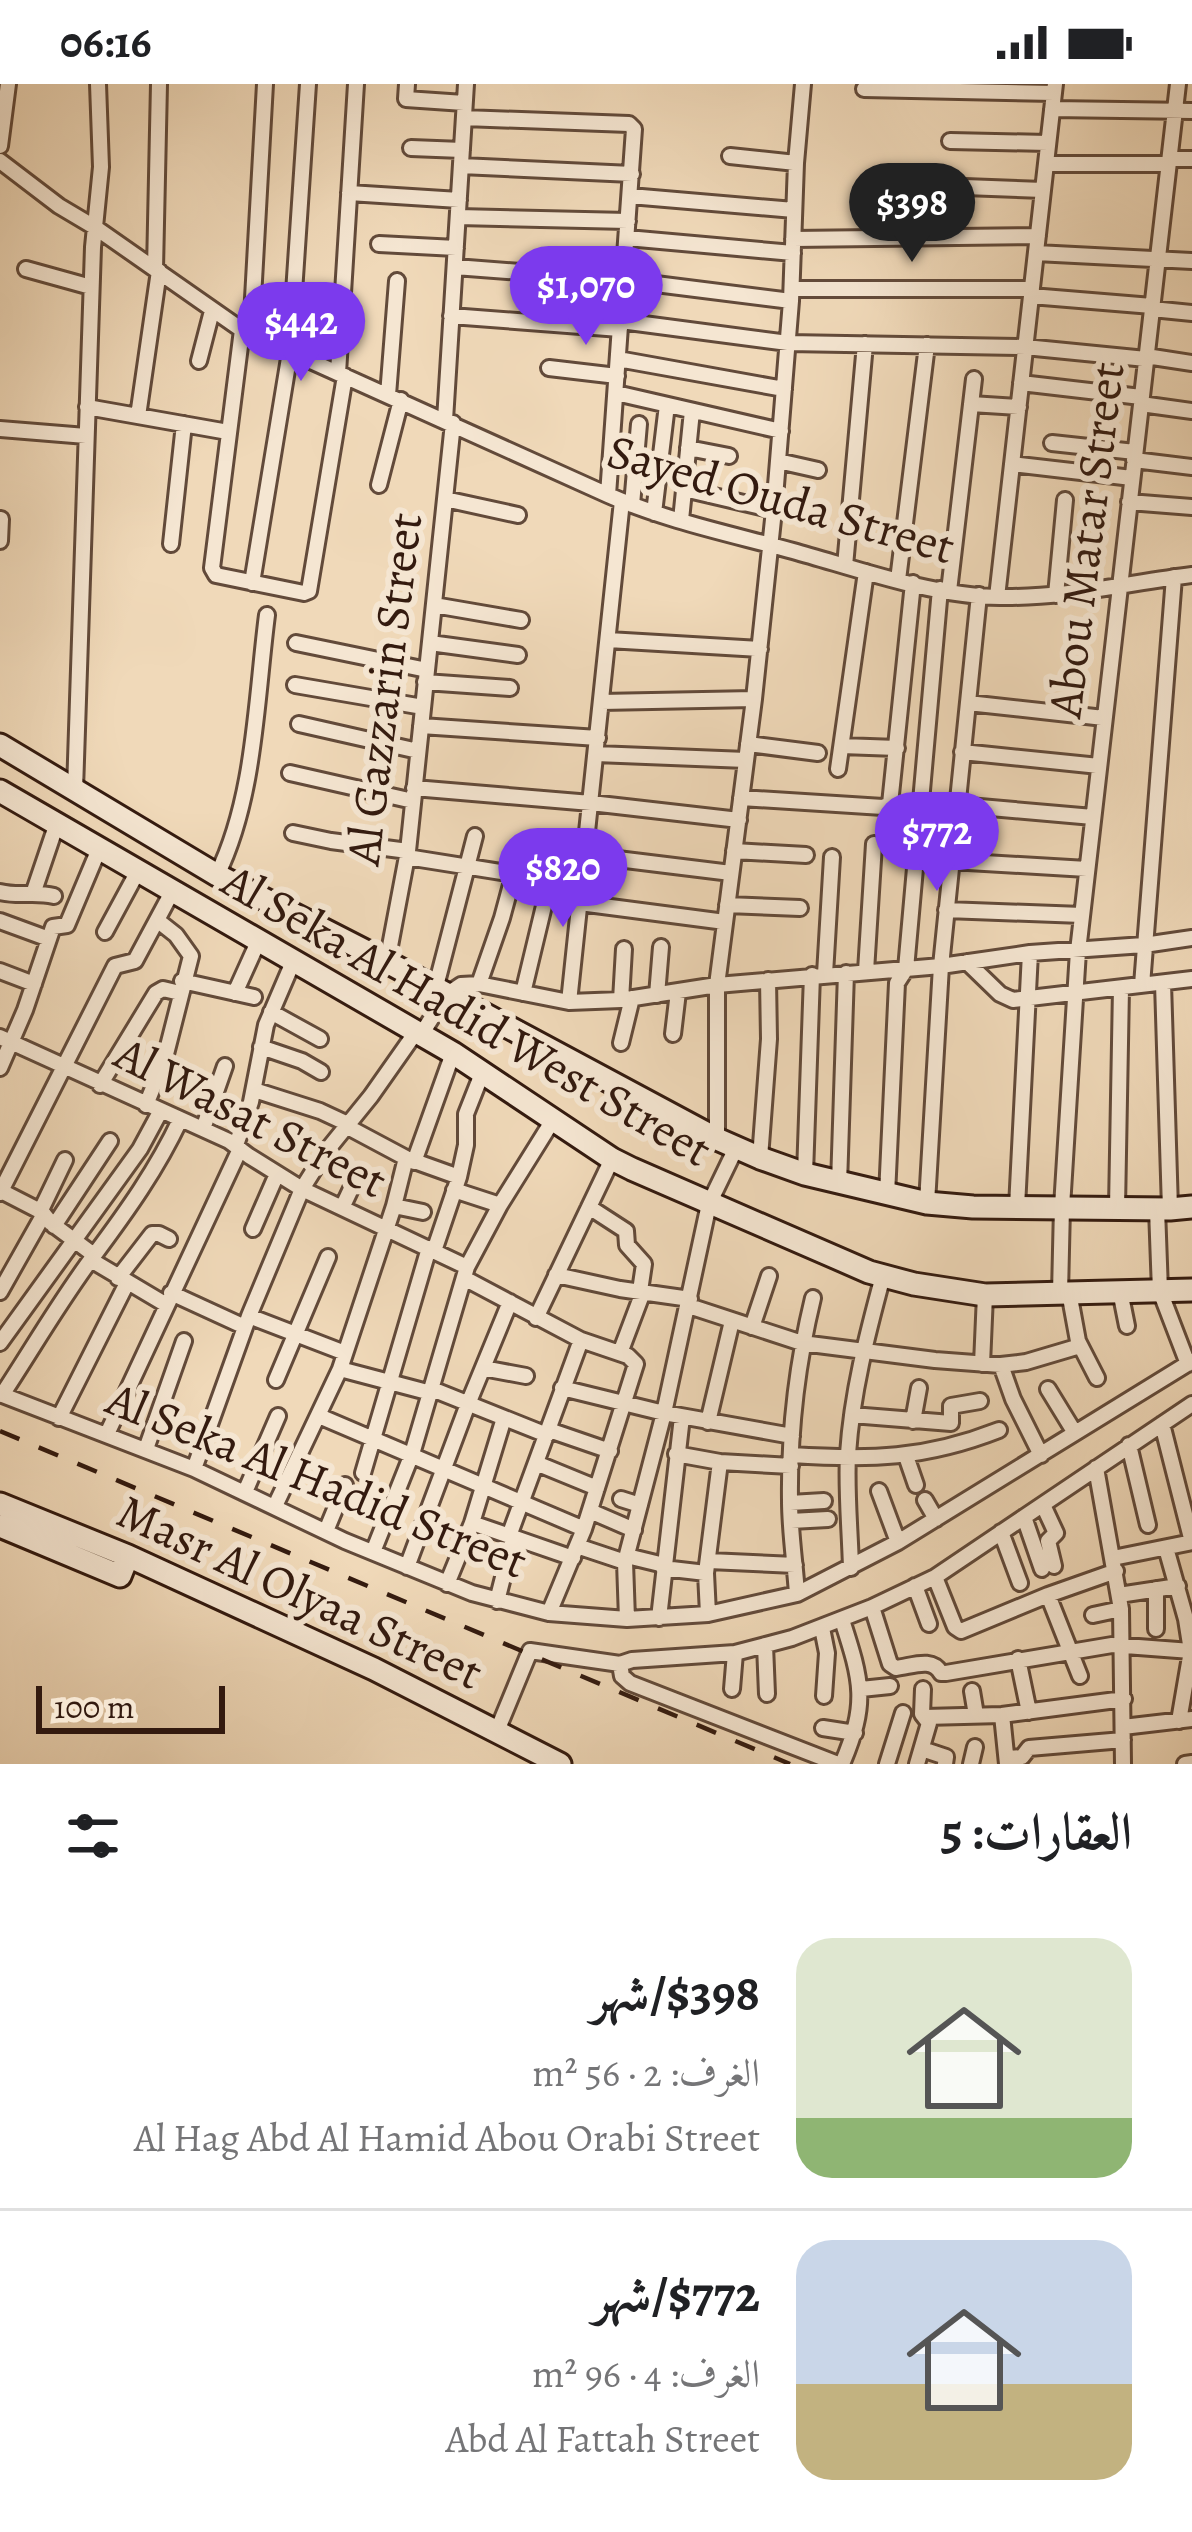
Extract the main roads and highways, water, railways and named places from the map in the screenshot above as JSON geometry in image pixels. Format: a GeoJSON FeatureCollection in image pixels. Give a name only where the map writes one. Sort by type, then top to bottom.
{"type":"FeatureCollection","features":[{"type":"Feature","properties":{"kind":"railway"},"geometry":{"type":"LineString","coordinates":[[0,1431],[790,1764]]}}]}
